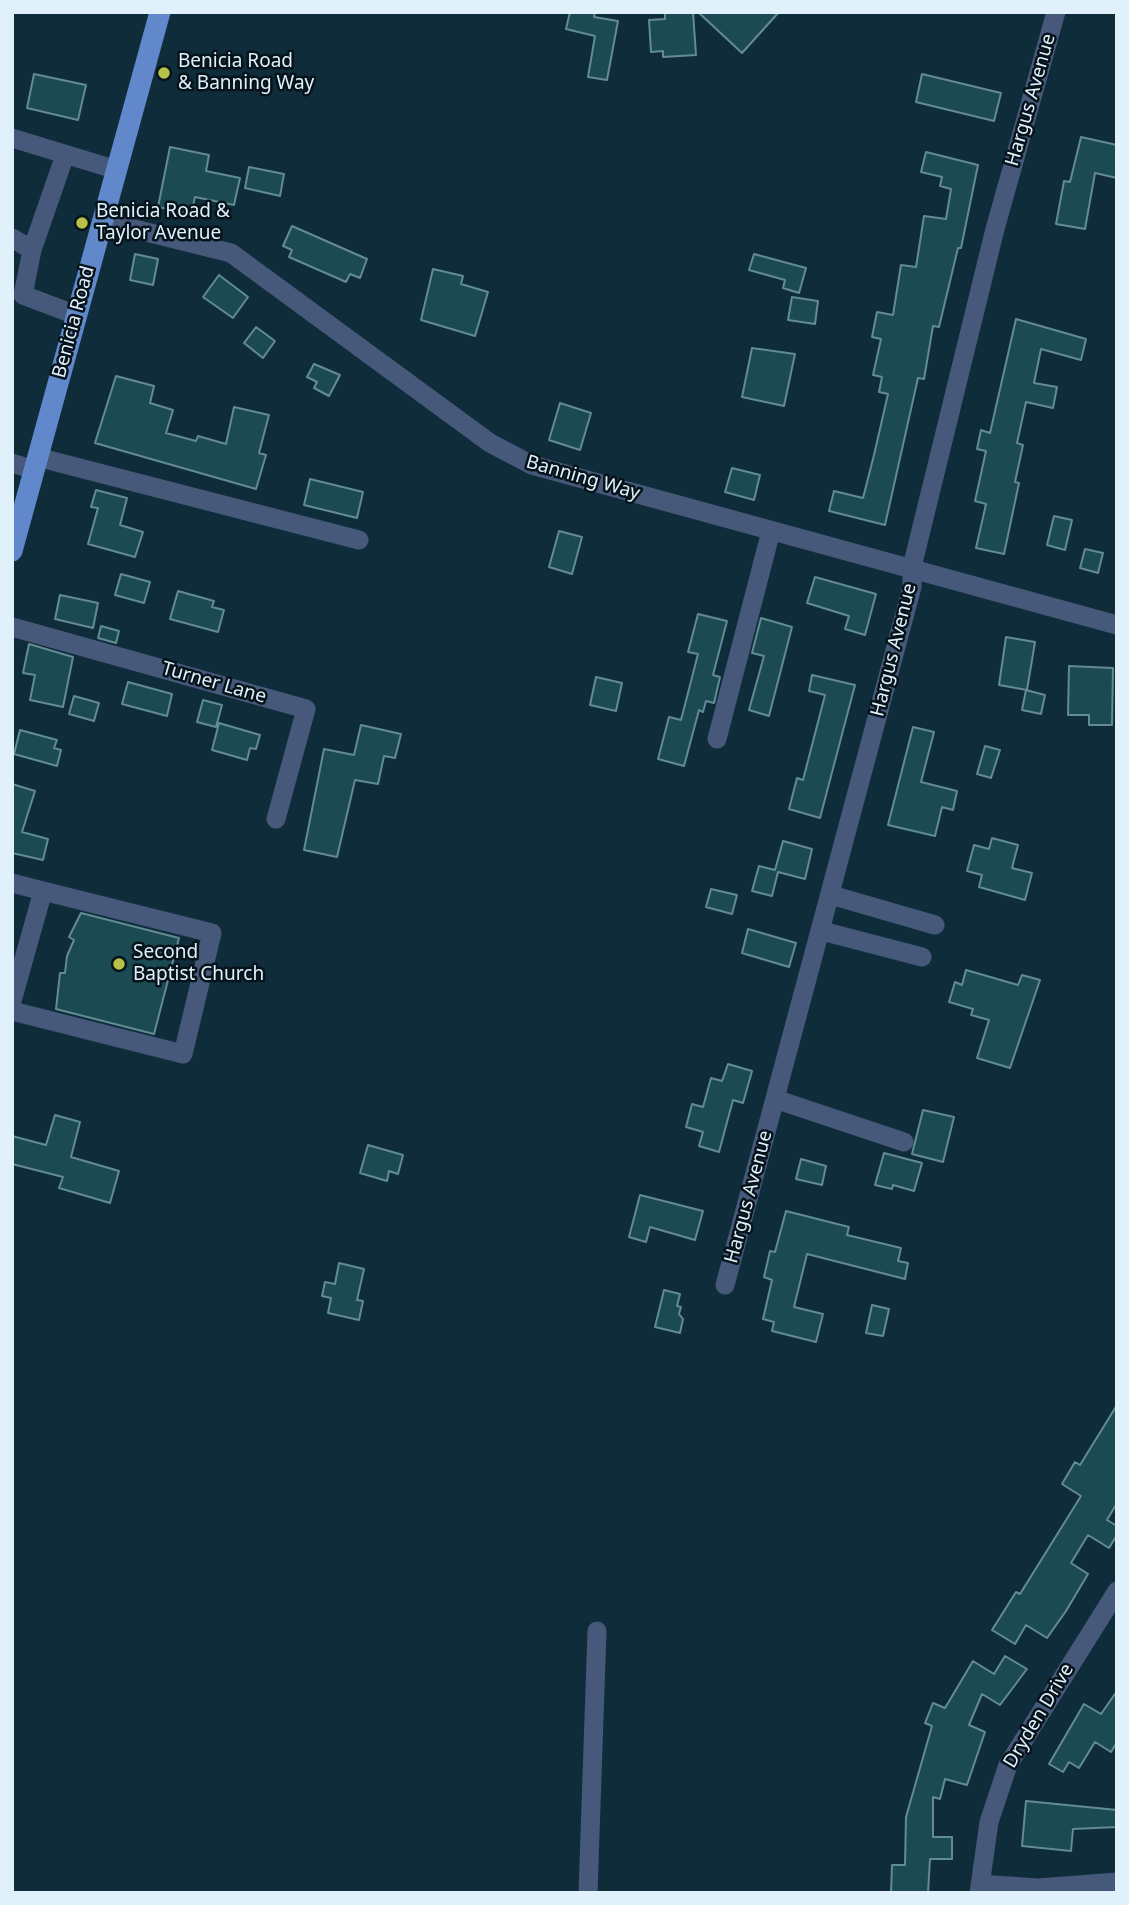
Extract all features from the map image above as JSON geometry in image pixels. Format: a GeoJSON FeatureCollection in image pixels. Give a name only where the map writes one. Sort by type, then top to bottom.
{"type":"FeatureCollection","features":[{"type":"Feature","properties":{"kind":"main road","name":"Benicia Road"},"geometry":{"type":"LineString","coordinates":[[12,551],[117,170],[156,13]]}},
{"type":"Feature","properties":{"kind":"street","name":"Hargus Avenue"},"geometry":{"type":"LineString","coordinates":[[725,1285],[912,587],[912,567],[995,229],[1056,12]]}},
{"type":"Feature","properties":{"kind":"street"},"geometry":{"type":"LineString","coordinates":[[13,140],[117,170]]}},
{"type":"Feature","properties":{"kind":"street"},"geometry":{"type":"LineString","coordinates":[[65,155],[32,250],[23,295],[76,315]]}},
{"type":"Feature","properties":{"kind":"street","name":"Banning Way"},"geometry":{"type":"LineString","coordinates":[[103,221],[216,248],[238,257],[490,443],[524,461],[1117,625]]}},
{"type":"Feature","properties":{"kind":"street"},"geometry":{"type":"LineString","coordinates":[[12,238],[32,250]]}},
{"type":"Feature","properties":{"kind":"street"},"geometry":{"type":"LineString","coordinates":[[12,463],[36,464],[359,540]]}},
{"type":"Feature","properties":{"kind":"street"},"geometry":{"type":"LineString","coordinates":[[718,739],[771,531]]}},
{"type":"Feature","properties":{"kind":"street","name":"Turner Lane"},"geometry":{"type":"LineString","coordinates":[[12,627],[306,709],[276,819]]}},
{"type":"Feature","properties":{"kind":"street"},"geometry":{"type":"LineString","coordinates":[[12,883],[212,933],[183,1054],[12,1011]]}},
{"type":"Feature","properties":{"kind":"street"},"geometry":{"type":"LineString","coordinates":[[12,1001],[43,891]]}},
{"type":"Feature","properties":{"kind":"street"},"geometry":{"type":"LineString","coordinates":[[831,895],[935,925]]}},
{"type":"Feature","properties":{"kind":"street"},"geometry":{"type":"LineString","coordinates":[[822,931],[922,957]]}},
{"type":"Feature","properties":{"kind":"street"},"geometry":{"type":"LineString","coordinates":[[775,1099],[904,1142]]}},
{"type":"Feature","properties":{"kind":"street","name":"Dryden Drive"},"geometry":{"type":"LineString","coordinates":[[979,1889],[989,1822],[1008,1765],[1117,1591]]}},
{"type":"Feature","properties":{"kind":"street"},"geometry":{"type":"LineString","coordinates":[[587,1893],[597,1631]]}},
{"type":"Feature","properties":{"kind":"street"},"geometry":{"type":"LineString","coordinates":[[979,1889],[1117,1882]]}},
{"type":"Feature","properties":{"kind":"building"},"geometry":{"type":"Polygon","coordinates":[[[570,12],[595,12],[594,17],[618,21],[607,80],[588,77],[595,36],[566,29],[570,12]]]}},
{"type":"Feature","properties":{"kind":"building"},"geometry":{"type":"Polygon","coordinates":[[[665,12],[693,12],[696,55],[663,57],[663,51],[651,52],[649,20],[665,19],[665,12]]]}},
{"type":"Feature","properties":{"kind":"building"},"geometry":{"type":"Polygon","coordinates":[[[698,12],[779,12],[742,53],[698,12]]]}},
{"type":"Feature","properties":{"kind":"building"},"geometry":{"type":"Polygon","coordinates":[[[34,74],[86,85],[78,120],[27,108],[34,74]]]}},
{"type":"Feature","properties":{"kind":"building"},"geometry":{"type":"Polygon","coordinates":[[[922,74],[1001,93],[994,121],[916,102],[922,74]]]}},
{"type":"Feature","properties":{"kind":"building"},"geometry":{"type":"Polygon","coordinates":[[[1081,137],[1117,145],[1117,178],[1095,173],[1085,229],[1056,224],[1064,181],[1070,182],[1081,137]]]}},
{"type":"Feature","properties":{"kind":"building"},"geometry":{"type":"Polygon","coordinates":[[[170,147],[209,155],[206,171],[240,178],[234,205],[195,197],[191,214],[158,207],[170,147]]]}},
{"type":"Feature","properties":{"kind":"building"},"geometry":{"type":"Polygon","coordinates":[[[926,152],[978,165],[961,248],[958,248],[939,327],[933,326],[924,379],[918,378],[885,525],[829,511],[834,491],[863,498],[874,455],[888,394],[879,392],[882,377],[873,375],[881,339],[872,337],[877,312],[893,315],[901,265],[916,267],[924,216],[946,219],[951,189],[940,186],[942,177],[921,172],[926,152]]]}},
{"type":"Feature","properties":{"kind":"building"},"geometry":{"type":"Polygon","coordinates":[[[249,167],[284,174],[280,196],[245,188],[249,167]]]}},
{"type":"Feature","properties":{"kind":"building"},"geometry":{"type":"Polygon","coordinates":[[[292,226],[367,259],[360,278],[350,274],[346,282],[289,257],[292,250],[283,246],[292,226]]]}},
{"type":"Feature","properties":{"kind":"building"},"geometry":{"type":"Polygon","coordinates":[[[135,254],[158,259],[153,285],[130,280],[135,254]]]}},
{"type":"Feature","properties":{"kind":"building"},"geometry":{"type":"Polygon","coordinates":[[[754,254],[806,268],[799,293],[783,288],[785,280],[749,270],[754,254]]]}},
{"type":"Feature","properties":{"kind":"building"},"geometry":{"type":"Polygon","coordinates":[[[433,269],[463,276],[461,284],[488,292],[475,336],[421,320],[433,269]]]}},
{"type":"Feature","properties":{"kind":"building"},"geometry":{"type":"Polygon","coordinates":[[[219,275],[248,297],[233,318],[203,297],[219,275]]]}},
{"type":"Feature","properties":{"kind":"building"},"geometry":{"type":"Polygon","coordinates":[[[792,297],[818,301],[815,324],[788,320],[792,297]]]}},
{"type":"Feature","properties":{"kind":"building"},"geometry":{"type":"Polygon","coordinates":[[[1016,319],[1086,339],[1081,360],[1041,349],[1034,383],[1057,387],[1053,408],[1026,402],[1017,443],[1023,445],[1015,482],[1019,483],[1004,554],[976,548],[986,504],[975,501],[986,451],[977,449],[981,430],[990,433],[1016,319]]]}},
{"type":"Feature","properties":{"kind":"building"},"geometry":{"type":"Polygon","coordinates":[[[256,327],[275,341],[263,358],[244,343],[256,327]]]}},
{"type":"Feature","properties":{"kind":"building"},"geometry":{"type":"Polygon","coordinates":[[[752,348],[795,354],[784,406],[742,397],[752,348]]]}},
{"type":"Feature","properties":{"kind":"building"},"geometry":{"type":"Polygon","coordinates":[[[314,364],[340,375],[329,396],[314,388],[317,382],[307,377],[314,364]]]}},
{"type":"Feature","properties":{"kind":"building"},"geometry":{"type":"Polygon","coordinates":[[[116,376],[154,386],[150,403],[173,410],[166,433],[196,441],[198,436],[226,444],[234,407],[269,415],[259,453],[266,455],[256,489],[95,443],[116,376]]]}},
{"type":"Feature","properties":{"kind":"building"},"geometry":{"type":"Polygon","coordinates":[[[560,403],[591,413],[580,450],[549,440],[560,403]]]}},
{"type":"Feature","properties":{"kind":"building"},"geometry":{"type":"Polygon","coordinates":[[[732,468],[760,475],[754,500],[725,492],[732,468]]]}},
{"type":"Feature","properties":{"kind":"building"},"geometry":{"type":"Polygon","coordinates":[[[310,479],[363,492],[357,518],[304,505],[310,479]]]}},
{"type":"Feature","properties":{"kind":"building"},"geometry":{"type":"Polygon","coordinates":[[[96,490],[127,498],[120,525],[143,532],[135,557],[88,544],[98,508],[91,507],[96,490]]]}},
{"type":"Feature","properties":{"kind":"building"},"geometry":{"type":"Polygon","coordinates":[[[1054,516],[1072,520],[1065,550],[1047,545],[1054,516]]]}},
{"type":"Feature","properties":{"kind":"building"},"geometry":{"type":"Polygon","coordinates":[[[559,531],[582,537],[572,574],[549,567],[559,531]]]}},
{"type":"Feature","properties":{"kind":"building"},"geometry":{"type":"Polygon","coordinates":[[[1085,549],[1103,553],[1098,573],[1080,568],[1085,549]]]}},
{"type":"Feature","properties":{"kind":"building"},"geometry":{"type":"Polygon","coordinates":[[[121,574],[150,582],[144,603],[115,595],[121,574]]]}},
{"type":"Feature","properties":{"kind":"building"},"geometry":{"type":"Polygon","coordinates":[[[815,577],[876,594],[865,635],[845,629],[849,616],[807,603],[815,577]]]}},
{"type":"Feature","properties":{"kind":"building"},"geometry":{"type":"Polygon","coordinates":[[[178,591],[214,601],[212,607],[224,610],[218,632],[170,619],[178,591]]]}},
{"type":"Feature","properties":{"kind":"building"},"geometry":{"type":"Polygon","coordinates":[[[60,595],[98,603],[93,628],[55,619],[60,595]]]}},
{"type":"Feature","properties":{"kind":"building"},"geometry":{"type":"Polygon","coordinates":[[[698,614],[727,621],[713,675],[720,677],[714,703],[706,701],[703,712],[699,710],[684,766],[658,759],[669,717],[681,720],[698,654],[688,652],[698,614]]]}},
{"type":"Feature","properties":{"kind":"building"},"geometry":{"type":"Polygon","coordinates":[[[761,618],[792,627],[769,716],[749,710],[764,656],[752,653],[761,618]]]}},
{"type":"Feature","properties":{"kind":"building"},"geometry":{"type":"Polygon","coordinates":[[[101,626],[119,631],[116,643],[98,638],[101,626]]]}},
{"type":"Feature","properties":{"kind":"building"},"geometry":{"type":"Polygon","coordinates":[[[1006,637],[1035,642],[1027,690],[999,685],[1006,637]]]}},
{"type":"Feature","properties":{"kind":"building"},"geometry":{"type":"Polygon","coordinates":[[[29,644],[73,657],[63,707],[30,700],[35,675],[23,673],[29,644]]]}},
{"type":"Feature","properties":{"kind":"building"},"geometry":{"type":"Polygon","coordinates":[[[1069,666],[1113,668],[1112,725],[1089,725],[1089,715],[1068,715],[1069,666]]]}},
{"type":"Feature","properties":{"kind":"building"},"geometry":{"type":"Polygon","coordinates":[[[812,675],[855,685],[820,818],[789,809],[797,778],[803,780],[825,695],[809,691],[812,675]]]}},
{"type":"Feature","properties":{"kind":"building"},"geometry":{"type":"Polygon","coordinates":[[[596,677],[622,683],[616,711],[590,705],[596,677]]]}},
{"type":"Feature","properties":{"kind":"building"},"geometry":{"type":"Polygon","coordinates":[[[128,682],[172,694],[167,716],[122,704],[128,682]]]}},
{"type":"Feature","properties":{"kind":"building"},"geometry":{"type":"Polygon","coordinates":[[[1026,690],[1045,695],[1041,714],[1022,710],[1026,690]]]}},
{"type":"Feature","properties":{"kind":"building"},"geometry":{"type":"Polygon","coordinates":[[[74,696],[99,703],[94,721],[69,714],[74,696]]]}},
{"type":"Feature","properties":{"kind":"building"},"geometry":{"type":"Polygon","coordinates":[[[203,700],[222,705],[216,727],[197,722],[203,700]]]}},
{"type":"Feature","properties":{"kind":"building"},"geometry":{"type":"Polygon","coordinates":[[[219,723],[260,735],[256,749],[250,748],[247,760],[212,750],[219,723]]]}},
{"type":"Feature","properties":{"kind":"building"},"geometry":{"type":"Polygon","coordinates":[[[361,725],[401,734],[395,758],[384,756],[378,784],[355,780],[337,857],[304,850],[324,749],[354,755],[361,725]]]}},
{"type":"Feature","properties":{"kind":"building"},"geometry":{"type":"Polygon","coordinates":[[[913,727],[934,732],[921,782],[957,791],[953,810],[942,807],[935,836],[888,825],[913,727]]]}},
{"type":"Feature","properties":{"kind":"building"},"geometry":{"type":"Polygon","coordinates":[[[20,730],[57,740],[54,748],[61,750],[57,766],[14,754],[20,730]]]}},
{"type":"Feature","properties":{"kind":"building"},"geometry":{"type":"Polygon","coordinates":[[[985,746],[1000,750],[991,778],[977,774],[985,746]]]}},
{"type":"Feature","properties":{"kind":"building"},"geometry":{"type":"Polygon","coordinates":[[[12,784],[35,791],[22,832],[48,839],[43,860],[12,853],[12,784]]]}},
{"type":"Feature","properties":{"kind":"building"},"geometry":{"type":"Polygon","coordinates":[[[992,838],[1018,845],[1012,868],[1032,873],[1025,900],[979,887],[982,875],[967,871],[974,845],[989,849],[992,838]]]}},
{"type":"Feature","properties":{"kind":"building"},"geometry":{"type":"Polygon","coordinates":[[[783,841],[812,849],[805,879],[778,872],[772,896],[752,891],[759,866],[775,870],[783,841]]]}},
{"type":"Feature","properties":{"kind":"building"},"geometry":{"type":"Polygon","coordinates":[[[711,889],[737,895],[732,914],[706,907],[711,889]]]}},
{"type":"Feature","properties":{"kind":"building","name":"Second Baptist Church"},"geometry":{"type":"Polygon","coordinates":[[[81,913],[179,938],[154,1034],[56,1009],[60,973],[65,973],[67,956],[74,940],[69,937],[81,913]]]}},
{"type":"Feature","properties":{"kind":"building"},"geometry":{"type":"Polygon","coordinates":[[[748,929],[796,943],[789,967],[742,953],[748,929]]]}},
{"type":"Feature","properties":{"kind":"building"},"geometry":{"type":"Polygon","coordinates":[[[966,970],[1018,985],[1022,975],[1040,980],[1010,1068],[977,1058],[989,1020],[971,1015],[973,1009],[949,1002],[955,982],[962,985],[966,970]]]}},
{"type":"Feature","properties":{"kind":"building"},"geometry":{"type":"Polygon","coordinates":[[[728,1064],[752,1071],[743,1103],[733,1100],[719,1152],[699,1146],[703,1132],[686,1127],[692,1104],[703,1107],[711,1078],[722,1081],[728,1064]]]}},
{"type":"Feature","properties":{"kind":"building"},"geometry":{"type":"Polygon","coordinates":[[[923,1110],[954,1117],[943,1162],[912,1154],[923,1110]]]}},
{"type":"Feature","properties":{"kind":"building"},"geometry":{"type":"Polygon","coordinates":[[[55,1115],[80,1122],[71,1157],[119,1171],[110,1203],[59,1188],[63,1177],[12,1164],[12,1136],[46,1145],[55,1115]]]}},
{"type":"Feature","properties":{"kind":"building"},"geometry":{"type":"Polygon","coordinates":[[[368,1145],[403,1155],[398,1174],[389,1171],[387,1181],[360,1173],[368,1145]]]}},
{"type":"Feature","properties":{"kind":"building"},"geometry":{"type":"Polygon","coordinates":[[[884,1153],[922,1163],[914,1191],[893,1185],[892,1189],[875,1185],[884,1153]]]}},
{"type":"Feature","properties":{"kind":"building"},"geometry":{"type":"Polygon","coordinates":[[[801,1159],[826,1166],[822,1185],[796,1179],[801,1159]]]}},
{"type":"Feature","properties":{"kind":"building"},"geometry":{"type":"Polygon","coordinates":[[[640,1195],[703,1211],[695,1240],[650,1227],[646,1242],[629,1237],[640,1195]]]}},
{"type":"Feature","properties":{"kind":"building"},"geometry":{"type":"Polygon","coordinates":[[[786,1211],[849,1227],[847,1235],[901,1248],[898,1261],[908,1263],[905,1279],[807,1254],[794,1307],[823,1314],[816,1342],[772,1331],[774,1322],[763,1319],[772,1280],[764,1277],[770,1251],[775,1252],[786,1211]]]}},
{"type":"Feature","properties":{"kind":"building"},"geometry":{"type":"Polygon","coordinates":[[[339,1263],[364,1269],[357,1300],[363,1301],[359,1320],[328,1313],[331,1298],[322,1296],[325,1282],[335,1284],[339,1263]]]}},
{"type":"Feature","properties":{"kind":"building"},"geometry":{"type":"Polygon","coordinates":[[[664,1290],[680,1294],[677,1306],[681,1307],[679,1314],[683,1319],[680,1333],[655,1327],[664,1290]]]}},
{"type":"Feature","properties":{"kind":"building"},"geometry":{"type":"Polygon","coordinates":[[[872,1305],[889,1309],[883,1336],[866,1333],[872,1305]]]}},
{"type":"Feature","properties":{"kind":"building"},"geometry":{"type":"Polygon","coordinates":[[[1117,1405],[1117,1503],[1107,1520],[1117,1526],[1117,1535],[1109,1548],[1088,1535],[1071,1563],[1088,1574],[1066,1611],[1047,1638],[1026,1625],[1015,1644],[992,1630],[1016,1592],[1020,1594],[1081,1496],[1062,1484],[1075,1462],[1080,1465],[1117,1405]]]}},
{"type":"Feature","properties":{"kind":"building"},"geometry":{"type":"Polygon","coordinates":[[[1005,1656],[1027,1669],[1000,1705],[982,1694],[969,1725],[985,1732],[967,1785],[945,1779],[940,1799],[933,1797],[933,1837],[952,1837],[952,1859],[930,1859],[928,1893],[891,1893],[892,1865],[905,1865],[906,1817],[932,1726],[925,1723],[933,1703],[945,1708],[973,1661],[994,1674],[1005,1656]]]}},
{"type":"Feature","properties":{"kind":"building"},"geometry":{"type":"Polygon","coordinates":[[[1117,1691],[1117,1742],[1111,1752],[1095,1742],[1079,1768],[1069,1762],[1063,1772],[1049,1764],[1084,1704],[1101,1714],[1117,1691]]]}},
{"type":"Feature","properties":{"kind":"building"},"geometry":{"type":"Polygon","coordinates":[[[1026,1801],[1117,1810],[1117,1827],[1073,1829],[1071,1851],[1022,1846],[1026,1801]]]}},
{"type":"Feature","properties":{"kind":"place","name":"Benicia Road & Banning Way"},"geometry":{"type":"Point","coordinates":[164,73]}},
{"type":"Feature","properties":{"kind":"place","name":"Benicia Road & Taylor Avenue"},"geometry":{"type":"Point","coordinates":[82,223]}},
{"type":"Feature","properties":{"kind":"place","name":"Second Baptist Church"},"geometry":{"type":"Point","coordinates":[119,964]}}]}
